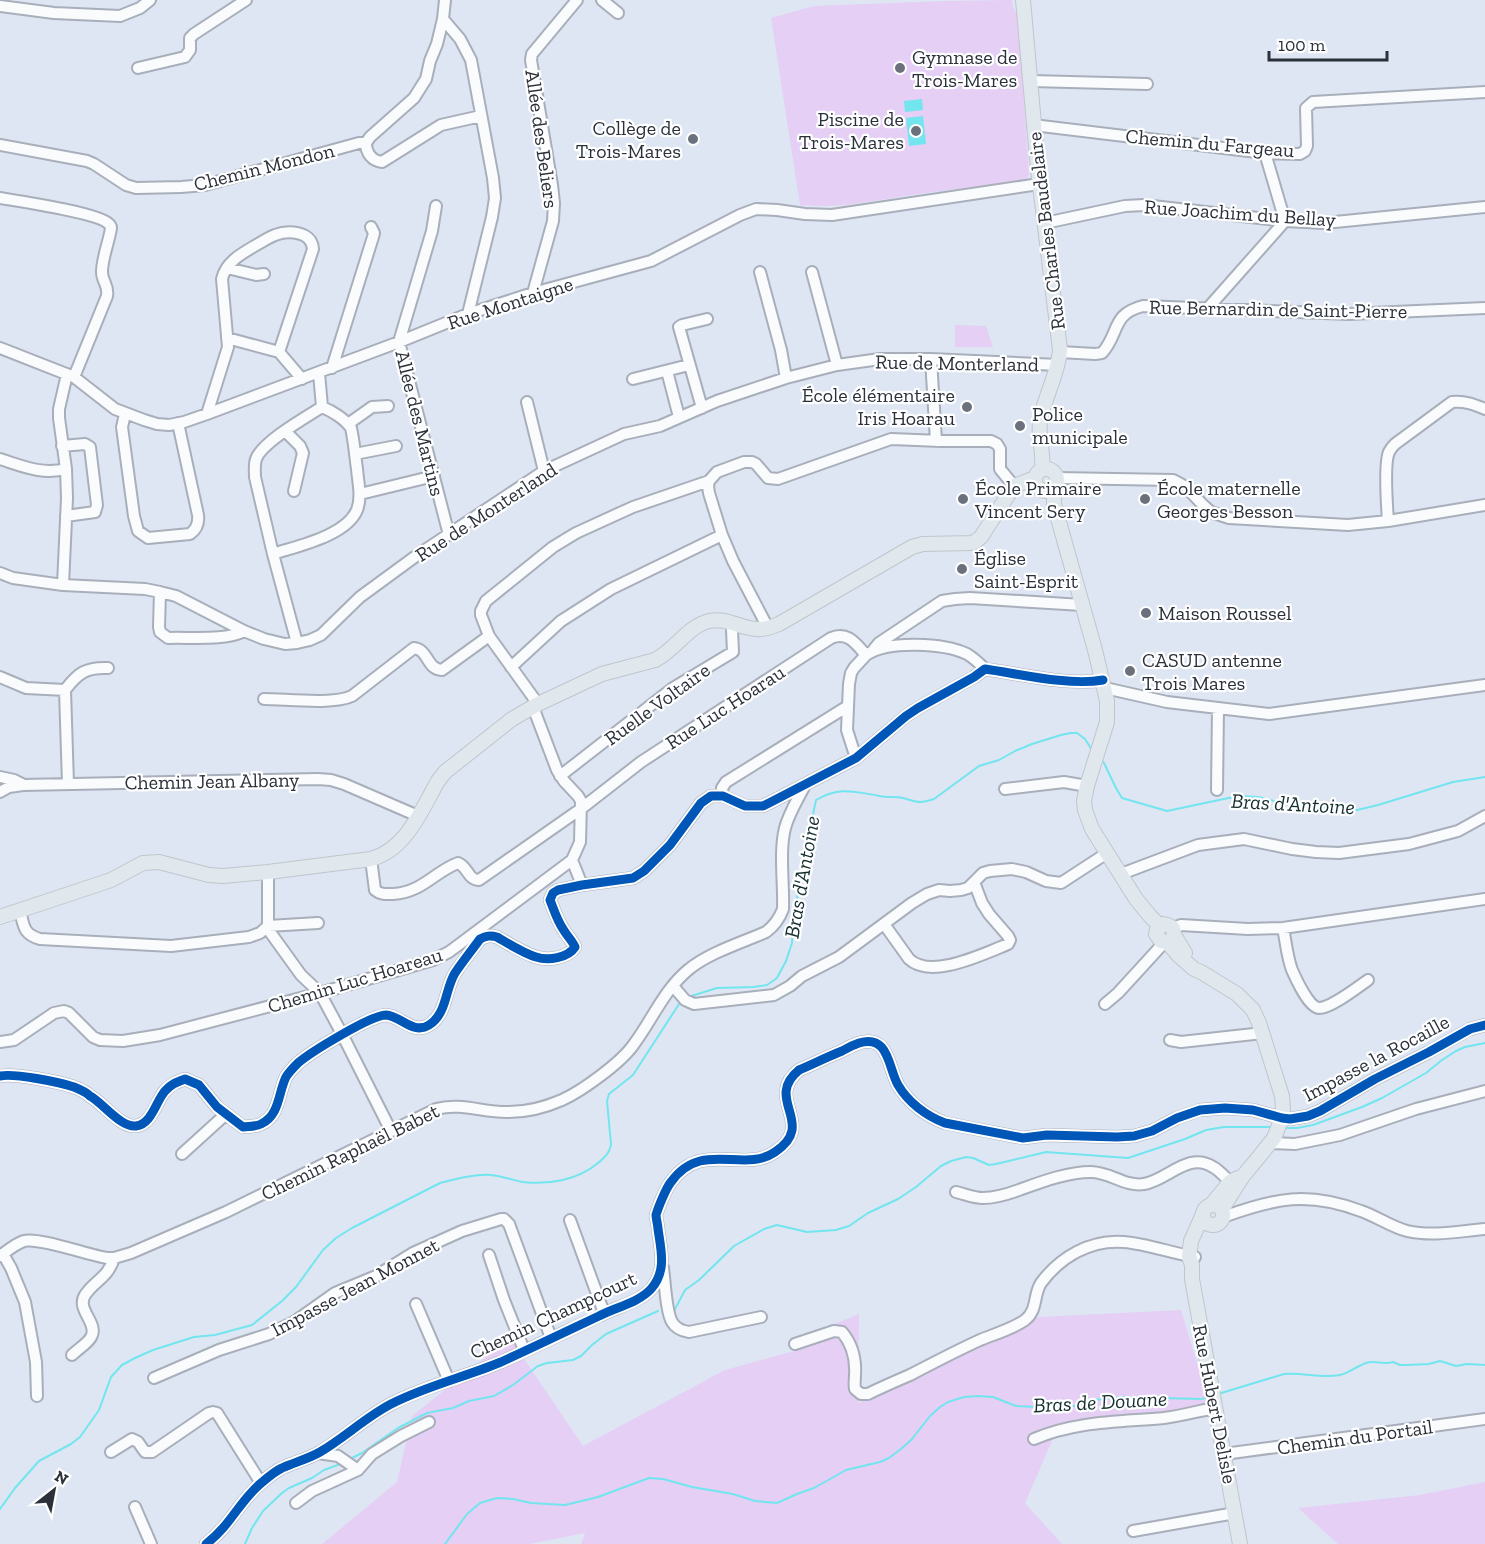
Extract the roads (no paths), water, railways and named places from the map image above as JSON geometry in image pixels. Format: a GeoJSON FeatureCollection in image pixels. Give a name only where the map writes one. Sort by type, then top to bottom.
{"type":"FeatureCollection","features":[{"type":"Feature","properties":{"kind":"main road","name":"Rue Charles Baudelaire"},"geometry":{"type":"LineString","coordinates":[[1023,0],[1033,125],[1059,359],[1040,423],[1040,478],[1054,504],[1104,684],[1108,713],[1084,801],[1088,821],[1107,853],[1136,899],[1166,934]]}},
{"type":"Feature","properties":{"kind":"main road"},"geometry":{"type":"LineString","coordinates":[[0,917],[111,880],[136,866],[150,862],[223,876],[381,856],[402,840],[445,772],[512,719],[603,674],[663,657],[703,623],[721,620],[754,629],[768,628],[779,624],[912,547],[922,544],[976,542],[1010,492],[1040,478]]}},
{"type":"Feature","properties":{"kind":"main road","name":"Rue Hubert Delisle"},"geometry":{"type":"LineString","coordinates":[[1166,934],[1201,972],[1237,994],[1253,1010],[1263,1033],[1282,1096],[1281,1120],[1272,1140],[1237,1179],[1214,1214],[1191,1241],[1192,1280],[1240,1544]]}},
{"type":"Feature","properties":{"kind":"street"},"geometry":{"type":"LineString","coordinates":[[0,6],[54,13],[120,16],[140,8],[150,0]]}},
{"type":"Feature","properties":{"kind":"street"},"geometry":{"type":"LineString","coordinates":[[138,68],[185,57],[190,50],[190,38],[194,34],[246,0]]}},
{"type":"Feature","properties":{"kind":"street"},"geometry":{"type":"LineString","coordinates":[[445,0],[443,19],[426,80],[404,108],[370,136],[366,143],[369,154],[382,162],[441,125],[481,116]]}},
{"type":"Feature","properties":{"kind":"street","name":"Allée des Beliers"},"geometry":{"type":"LineString","coordinates":[[533,293],[553,221],[554,203],[531,60],[532,54],[577,0]]}},
{"type":"Feature","properties":{"kind":"street"},"geometry":{"type":"LineString","coordinates":[[602,0],[618,13]]}},
{"type":"Feature","properties":{"kind":"street"},"geometry":{"type":"LineString","coordinates":[[443,19],[460,39],[471,60],[495,198],[468,314]]}},
{"type":"Feature","properties":{"kind":"street"},"geometry":{"type":"LineString","coordinates":[[1030,81],[1147,84]]}},
{"type":"Feature","properties":{"kind":"street","name":"Chemin du Fargeau"},"geometry":{"type":"LineString","coordinates":[[1033,125],[1265,153],[1300,154],[1307,146],[1305,112],[1307,106],[1313,102],[1485,92]]}},
{"type":"Feature","properties":{"kind":"street","name":"Chemin Mondon"},"geometry":{"type":"LineString","coordinates":[[0,145],[87,161],[126,185],[136,188],[159,188],[205,185],[366,143]]}},
{"type":"Feature","properties":{"kind":"street"},"geometry":{"type":"LineString","coordinates":[[1208,308],[1285,221],[1265,153]]}},
{"type":"Feature","properties":{"kind":"street","name":"Rue Montaigne"},"geometry":{"type":"LineString","coordinates":[[0,348],[71,376],[125,414],[157,424],[178,423],[319,373],[468,314],[533,293],[651,261],[756,209],[832,215],[1040,184]]}},
{"type":"Feature","properties":{"kind":"street"},"geometry":{"type":"LineString","coordinates":[[0,198],[52,206],[101,219],[109,223],[111,228],[102,269],[102,278],[107,286],[107,297],[71,376],[59,409],[66,469],[63,585]]}},
{"type":"Feature","properties":{"kind":"street","name":"Allée des Martins"},"geometry":{"type":"LineString","coordinates":[[436,206],[432,231],[399,342],[449,535]]}},
{"type":"Feature","properties":{"kind":"street","name":"Rue Joachim du Bellay"},"geometry":{"type":"LineString","coordinates":[[1045,223],[1125,206],[1325,223],[1485,207]]}},
{"type":"Feature","properties":{"kind":"street"},"geometry":{"type":"LineString","coordinates":[[332,368],[373,237],[371,227]]}},
{"type":"Feature","properties":{"kind":"street"},"geometry":{"type":"LineString","coordinates":[[207,414],[228,347],[222,279],[227,268],[239,255],[275,235],[284,233],[304,235],[312,242],[313,249],[279,352]]}},
{"type":"Feature","properties":{"kind":"street"},"geometry":{"type":"LineString","coordinates":[[227,268],[256,275],[264,274]]}},
{"type":"Feature","properties":{"kind":"street"},"geometry":{"type":"LineString","coordinates":[[760,272],[781,350],[786,378]]}},
{"type":"Feature","properties":{"kind":"street"},"geometry":{"type":"LineString","coordinates":[[813,272],[837,366]]}},
{"type":"Feature","properties":{"kind":"street","name":"Rue Bernardin de Saint-Pierre"},"geometry":{"type":"LineString","coordinates":[[1059,359],[1102,353],[1112,339],[1120,318],[1133,308],[1143,306],[1349,314],[1485,308]]}},
{"type":"Feature","properties":{"kind":"street"},"geometry":{"type":"LineString","coordinates":[[702,408],[679,327],[707,319]]}},
{"type":"Feature","properties":{"kind":"street"},"geometry":{"type":"LineString","coordinates":[[227,338],[279,352],[302,379]]}},
{"type":"Feature","properties":{"kind":"street","name":"Rue de Monterland"},"geometry":{"type":"LineString","coordinates":[[297,643],[321,635],[360,597],[416,556],[544,471],[624,434],[660,426],[717,401],[786,378],[837,366],[880,359],[1059,359]]}},
{"type":"Feature","properties":{"kind":"street"},"geometry":{"type":"LineString","coordinates":[[931,359],[936,441]]}},
{"type":"Feature","properties":{"kind":"street"},"geometry":{"type":"LineString","coordinates":[[633,379],[689,365]]}},
{"type":"Feature","properties":{"kind":"street"},"geometry":{"type":"LineString","coordinates":[[667,370],[679,417]]}},
{"type":"Feature","properties":{"kind":"street"},"geometry":{"type":"LineString","coordinates":[[319,373],[322,407]]}},
{"type":"Feature","properties":{"kind":"street"},"geometry":{"type":"LineString","coordinates":[[527,402],[544,471]]}},
{"type":"Feature","properties":{"kind":"street"},"geometry":{"type":"LineString","coordinates":[[1388,522],[1388,455],[1395,444],[1452,402],[1472,403],[1485,409]]}},
{"type":"Feature","properties":{"kind":"street"},"geometry":{"type":"LineString","coordinates":[[348,424],[372,407],[388,406]]}},
{"type":"Feature","properties":{"kind":"street"},"geometry":{"type":"LineString","coordinates":[[273,554],[317,540],[341,528],[356,512],[360,494],[352,431],[348,424],[322,407]]}},
{"type":"Feature","properties":{"kind":"street"},"geometry":{"type":"LineString","coordinates":[[0,573],[13,578],[63,585],[145,589],[160,592],[176,596],[244,631],[276,642],[297,643],[273,554],[254,466],[259,453],[268,444],[322,407]]}},
{"type":"Feature","properties":{"kind":"street"},"geometry":{"type":"LineString","coordinates":[[125,414],[122,427],[134,516],[138,531],[148,538],[190,534],[197,526],[198,515],[178,423]]}},
{"type":"Feature","properties":{"kind":"street"},"geometry":{"type":"LineString","coordinates":[[285,431],[300,446],[303,453],[294,491]]}},
{"type":"Feature","properties":{"kind":"street"},"geometry":{"type":"LineString","coordinates":[[768,628],[722,536],[709,493],[710,481],[717,472],[748,461],[756,464],[771,479],[891,439],[991,441],[1000,449],[1000,469],[1040,478],[1173,480],[1186,487],[1210,512],[1229,518],[1348,525],[1388,522],[1485,505]]}},
{"type":"Feature","properties":{"kind":"street"},"geometry":{"type":"LineString","coordinates":[[62,446],[85,444],[90,447],[97,505],[95,512],[66,516]]}},
{"type":"Feature","properties":{"kind":"street"},"geometry":{"type":"LineString","coordinates":[[355,454],[396,446]]}},
{"type":"Feature","properties":{"kind":"street"},"geometry":{"type":"LineString","coordinates":[[0,459],[38,471],[66,469]]}},
{"type":"Feature","properties":{"kind":"street"},"geometry":{"type":"LineString","coordinates":[[360,494],[434,476]]}},
{"type":"Feature","properties":{"kind":"street"},"geometry":{"type":"LineString","coordinates":[[582,885],[572,860],[580,843],[581,801],[560,776],[536,706],[484,627],[481,615],[483,606],[486,601],[576,532],[710,481]]}},
{"type":"Feature","properties":{"kind":"street"},"geometry":{"type":"LineString","coordinates":[[511,667],[561,621],[611,589],[722,536]]}},
{"type":"Feature","properties":{"kind":"street"},"geometry":{"type":"LineString","coordinates":[[160,592],[159,627],[160,632],[168,638],[227,637],[244,631]]}},
{"type":"Feature","properties":{"kind":"street"},"geometry":{"type":"LineString","coordinates":[[856,758],[847,730],[851,673],[879,643],[947,599],[970,598],[1082,604]]}},
{"type":"Feature","properties":{"kind":"street","name":"Ruelle Voltaire"},"geometry":{"type":"LineString","coordinates":[[560,776],[673,688],[733,652],[734,624]]}},
{"type":"Feature","properties":{"kind":"street","name":"Rue Luc Hoarau"},"geometry":{"type":"LineString","coordinates":[[371,859],[375,890],[381,894],[405,893],[413,890],[458,863],[471,878],[480,880],[582,808],[640,762],[831,638],[838,635],[845,636],[869,653]]}},
{"type":"Feature","properties":{"kind":"street"},"geometry":{"type":"LineString","coordinates":[[264,699],[345,699],[414,648],[422,650],[431,665],[440,670],[489,636]]}},
{"type":"Feature","properties":{"kind":"street"},"geometry":{"type":"LineString","coordinates":[[869,653],[880,648],[918,645],[940,647],[968,654],[985,669],[1065,681],[1104,684],[1167,702],[1269,714],[1485,685]]}},
{"type":"Feature","properties":{"kind":"street"},"geometry":{"type":"LineString","coordinates":[[68,784],[65,690],[77,676],[85,671],[108,668]]}},
{"type":"Feature","properties":{"kind":"street"},"geometry":{"type":"LineString","coordinates":[[0,1076],[36,1079],[75,1087],[92,1096],[125,1124],[135,1126],[144,1123],[150,1117],[164,1092],[171,1085],[185,1080],[198,1085],[217,1107],[243,1127],[261,1125],[273,1114],[286,1077],[296,1065],[322,1045],[383,1015],[413,1027],[425,1027],[430,1024],[440,1012],[454,974],[480,939],[497,937],[536,958],[557,957],[571,953],[575,947],[574,943],[562,928],[550,900],[553,893],[582,885],[633,878],[644,871],[670,845],[701,803],[711,796],[723,796],[745,806],[763,806],[856,758],[918,708],[985,669]]}},
{"type":"Feature","properties":{"kind":"street"},"geometry":{"type":"LineString","coordinates":[[0,677],[26,688],[65,690]]}},
{"type":"Feature","properties":{"kind":"street"},"geometry":{"type":"LineString","coordinates":[[723,796],[722,788],[726,782],[848,706]]}},
{"type":"Feature","properties":{"kind":"street"},"geometry":{"type":"LineString","coordinates":[[1217,790],[1218,708]]}},
{"type":"Feature","properties":{"kind":"street"},"geometry":{"type":"LineString","coordinates":[[0,777],[23,784]]}},
{"type":"Feature","properties":{"kind":"street","name":"Chemin Jean Albany"},"geometry":{"type":"LineString","coordinates":[[0,792],[23,784],[318,779],[344,784],[418,816]]}},
{"type":"Feature","properties":{"kind":"street"},"geometry":{"type":"LineString","coordinates":[[1005,789],[1064,782],[1087,786]]}},
{"type":"Feature","properties":{"kind":"street","name":"Chemin Raphaël Babet"},"geometry":{"type":"LineString","coordinates":[[37,1396],[36,1362],[25,1302],[11,1268],[2,1255],[28,1240],[99,1257],[114,1258],[131,1253],[226,1212],[424,1114],[448,1106],[508,1112],[539,1108],[564,1099],[610,1069],[633,1046],[672,986],[688,970],[706,958],[774,926],[783,909],[782,844],[784,831],[788,818],[806,785]]}},
{"type":"Feature","properties":{"kind":"street"},"geometry":{"type":"LineString","coordinates":[[1121,874],[1198,845],[1244,839],[1292,849],[1339,853],[1409,844],[1458,831],[1485,816]]}},
{"type":"Feature","properties":{"kind":"street"},"geometry":{"type":"LineString","coordinates":[[672,986],[685,1000],[694,1004],[774,995],[782,992],[802,976],[839,957],[927,894],[939,890],[962,890],[968,888],[983,873],[1012,869],[1026,872],[1046,881],[1061,883],[1107,853]]}},
{"type":"Feature","properties":{"kind":"street","name":"Chemin Luc Hoareau"},"geometry":{"type":"LineString","coordinates":[[0,1042],[14,1040],[59,1012],[69,1013],[93,1037],[106,1041],[123,1041],[160,1035],[320,993],[441,956],[572,860]]}},
{"type":"Feature","properties":{"kind":"street"},"geometry":{"type":"LineString","coordinates":[[268,872],[268,926],[300,975],[320,993],[391,1131]]}},
{"type":"Feature","properties":{"kind":"street"},"geometry":{"type":"LineString","coordinates":[[884,924],[909,959],[924,968],[952,964],[1008,944],[1010,940],[1008,936],[982,903],[974,882]]}},
{"type":"Feature","properties":{"kind":"street"},"geometry":{"type":"LineString","coordinates":[[1105,1004],[1161,946],[1166,934],[1181,926],[1283,928],[1485,899]]}},
{"type":"Feature","properties":{"kind":"street"},"geometry":{"type":"LineString","coordinates":[[20,911],[25,930],[31,937],[171,946],[249,937],[260,933],[268,926],[318,923]]}},
{"type":"Feature","properties":{"kind":"street"},"geometry":{"type":"LineString","coordinates":[[1283,928],[1292,969],[1307,999],[1315,1007],[1320,1008],[1342,999],[1368,980]]}},
{"type":"Feature","properties":{"kind":"street","name":"Impasse la Rocaille"},"geometry":{"type":"LineString","coordinates":[[1281,1120],[1308,1116],[1320,1111],[1470,1029],[1485,1025]]}},
{"type":"Feature","properties":{"kind":"street"},"geometry":{"type":"LineString","coordinates":[[1170,1040],[1180,1042],[1263,1033]]}},
{"type":"Feature","properties":{"kind":"street","name":"Chemin Champcourt"},"geometry":{"type":"LineString","coordinates":[[206,1544],[224,1529],[248,1496],[261,1483],[281,1468],[318,1453],[390,1405],[423,1390],[500,1362],[628,1304],[651,1289],[663,1268],[656,1216],[670,1183],[689,1165],[705,1159],[755,1159],[773,1154],[789,1139],[792,1132],[793,1125],[785,1097],[786,1086],[791,1076],[799,1070],[860,1043],[875,1043],[883,1048],[898,1085],[910,1099],[934,1119],[1023,1138],[1047,1135],[1134,1136],[1152,1131],[1177,1118],[1200,1110],[1225,1108],[1253,1110],[1281,1120]]}},
{"type":"Feature","properties":{"kind":"street"},"geometry":{"type":"LineString","coordinates":[[1272,1140],[1295,1144],[1340,1135],[1416,1108],[1485,1091]]}},
{"type":"Feature","properties":{"kind":"street"},"geometry":{"type":"LineString","coordinates":[[182,1154],[226,1114]]}},
{"type":"Feature","properties":{"kind":"street"},"geometry":{"type":"LineString","coordinates":[[956,1192],[982,1198],[999,1196],[1058,1177],[1091,1172],[1111,1175],[1130,1184],[1145,1184],[1189,1163],[1198,1162],[1206,1163],[1237,1179]]}},
{"type":"Feature","properties":{"kind":"street"},"geometry":{"type":"LineString","coordinates":[[1214,1214],[1290,1199],[1308,1198],[1325,1200],[1361,1211],[1406,1231],[1432,1234],[1485,1229]]}},
{"type":"Feature","properties":{"kind":"street","name":"Impasse Jean Monnet"},"geometry":{"type":"LineString","coordinates":[[154,1378],[219,1350],[269,1334],[294,1322],[335,1293],[376,1276],[413,1252],[462,1231],[501,1219],[509,1224],[551,1338]]}},
{"type":"Feature","properties":{"kind":"street"},"geometry":{"type":"LineString","coordinates":[[570,1220],[604,1313]]}},
{"type":"Feature","properties":{"kind":"street"},"geometry":{"type":"LineString","coordinates":[[795,1344],[834,1331],[842,1332],[853,1354],[855,1389],[861,1394],[868,1394],[1024,1321],[1034,1309],[1040,1284],[1063,1260],[1083,1249],[1095,1245],[1122,1242],[1144,1245],[1192,1259]]}},
{"type":"Feature","properties":{"kind":"street"},"geometry":{"type":"LineString","coordinates":[[489,1255],[524,1350]]}},
{"type":"Feature","properties":{"kind":"street"},"geometry":{"type":"LineString","coordinates":[[72,1355],[92,1337],[93,1330],[82,1305],[84,1296],[111,1269],[114,1258]]}},
{"type":"Feature","properties":{"kind":"street"},"geometry":{"type":"LineString","coordinates":[[663,1268],[671,1320],[683,1332],[760,1317]]}},
{"type":"Feature","properties":{"kind":"street"},"geometry":{"type":"LineString","coordinates":[[416,1304],[449,1381]]}},
{"type":"Feature","properties":{"kind":"street"},"geometry":{"type":"LineString","coordinates":[[1034,1439],[1053,1431],[1098,1423],[1167,1417],[1215,1406]]}},
{"type":"Feature","properties":{"kind":"street"},"geometry":{"type":"LineString","coordinates":[[111,1452],[132,1439],[138,1442],[145,1452],[152,1452],[213,1412],[217,1413],[261,1483]]}},
{"type":"Feature","properties":{"kind":"street","name":"Chemin du Portail"},"geometry":{"type":"LineString","coordinates":[[1224,1454],[1485,1419]]}},
{"type":"Feature","properties":{"kind":"street"},"geometry":{"type":"LineString","coordinates":[[296,1503],[312,1491],[358,1470],[372,1454],[429,1422]]}},
{"type":"Feature","properties":{"kind":"street"},"geometry":{"type":"LineString","coordinates":[[318,1453],[338,1456],[358,1470]]}},
{"type":"Feature","properties":{"kind":"street"},"geometry":{"type":"LineString","coordinates":[[135,1508],[151,1544]]}},
{"type":"Feature","properties":{"kind":"street"},"geometry":{"type":"LineString","coordinates":[[1133,1531],[1235,1513]]}},
{"type":"Feature","properties":{"kind":"water"},"geometry":{"type":"Polygon","coordinates":[[[922,99],[923,110],[905,112],[904,101],[922,99]]]}},
{"type":"Feature","properties":{"kind":"water","name":"Piscine de Trois-Mares"},"geometry":{"type":"Polygon","coordinates":[[[923,116],[926,144],[909,146],[906,118],[923,116]]]}},
{"type":"Feature","properties":{"kind":"waterway","name":"Bras d'Antoine"},"geometry":{"type":"LineString","coordinates":[[688,997],[717,988],[767,985],[777,978],[792,943],[793,922],[816,800],[833,793],[848,791],[925,802],[934,799],[979,766],[999,760],[1032,744],[1061,735],[1077,733],[1085,739],[1092,750]]}},
{"type":"Feature","properties":{"kind":"waterway","name":"Bras d'Antoine"},"geometry":{"type":"LineString","coordinates":[[1100,759],[1122,798],[1167,811],[1238,796],[1258,797],[1291,805],[1353,811],[1453,782],[1485,777]]}},
{"type":"Feature","properties":{"kind":"waterway","name":"Bras d'Antoine"},"geometry":{"type":"LineString","coordinates":[[0,1509],[39,1461],[80,1437],[99,1410],[111,1377],[122,1365],[153,1350],[194,1337],[215,1335],[252,1325],[296,1287],[323,1250],[352,1228],[440,1183],[485,1175],[543,1183],[563,1180],[590,1169],[605,1157],[611,1144],[607,1101],[609,1094],[633,1075],[681,1001]]}},
{"type":"Feature","properties":{"kind":"waterway"},"geometry":{"type":"LineString","coordinates":[[1284,1128],[1313,1125],[1362,1107],[1426,1073],[1456,1051],[1485,1043]]}},
{"type":"Feature","properties":{"kind":"waterway"},"geometry":{"type":"LineString","coordinates":[[674,1311],[685,1290],[699,1280],[734,1246],[764,1229],[777,1225],[807,1232],[836,1230],[849,1226],[868,1213],[898,1199],[951,1161],[966,1157],[989,1165],[1046,1152],[1128,1158],[1206,1130],[1224,1127],[1272,1127]]}},
{"type":"Feature","properties":{"kind":"waterway"},"geometry":{"type":"LineString","coordinates":[[350,1459],[398,1428],[427,1413],[494,1396],[538,1366],[573,1360],[581,1356],[606,1334],[658,1311]]}},
{"type":"Feature","properties":{"kind":"waterway","name":"Bras de Douane"},"geometry":{"type":"LineString","coordinates":[[1218,1394],[1284,1374],[1340,1375],[1369,1362],[1393,1362],[1406,1365],[1440,1361],[1456,1366],[1485,1365]]}},
{"type":"Feature","properties":{"kind":"waterway","name":"Bras de Douane"},"geometry":{"type":"LineString","coordinates":[[445,1544],[467,1514],[480,1503],[497,1498],[565,1505],[598,1497],[649,1478],[733,1494],[755,1501],[777,1503],[814,1488],[846,1470],[889,1458],[912,1439],[940,1407],[964,1397],[993,1397],[1016,1406],[1057,1408],[1122,1397],[1201,1399],[1209,1397]]}},
{"type":"Feature","properties":{"kind":"waterway"},"geometry":{"type":"LineString","coordinates":[[245,1544],[263,1511],[282,1493],[324,1470],[343,1463]]}},
{"type":"Feature","properties":{"kind":"place","name":"Gymnase de Trois-Mares"},"geometry":{"type":"Point","coordinates":[900,68]}},
{"type":"Feature","properties":{"kind":"place","name":"Piscine de Trois-Mares"},"geometry":{"type":"Point","coordinates":[916,131]}},
{"type":"Feature","properties":{"kind":"place","name":"Collège de Trois-Mares"},"geometry":{"type":"Point","coordinates":[693,139]}},
{"type":"Feature","properties":{"kind":"place","name":"École élémentaire Iris Hoarau"},"geometry":{"type":"Point","coordinates":[967,407]}},
{"type":"Feature","properties":{"kind":"place","name":"Police municipale"},"geometry":{"type":"Point","coordinates":[1020,426]}},
{"type":"Feature","properties":{"kind":"place","name":"École Primaire Vincent Sery"},"geometry":{"type":"Point","coordinates":[963,499]}},
{"type":"Feature","properties":{"kind":"place","name":"École maternelle Georges Besson"},"geometry":{"type":"Point","coordinates":[1145,499]}},
{"type":"Feature","properties":{"kind":"place","name":"Église Saint-Esprit"},"geometry":{"type":"Point","coordinates":[962,569]}},
{"type":"Feature","properties":{"kind":"place","name":"Maison Roussel"},"geometry":{"type":"Point","coordinates":[1146,613]}},
{"type":"Feature","properties":{"kind":"place","name":"CASUD antenne Trois Mares"},"geometry":{"type":"Point","coordinates":[1130,671]}}]}
